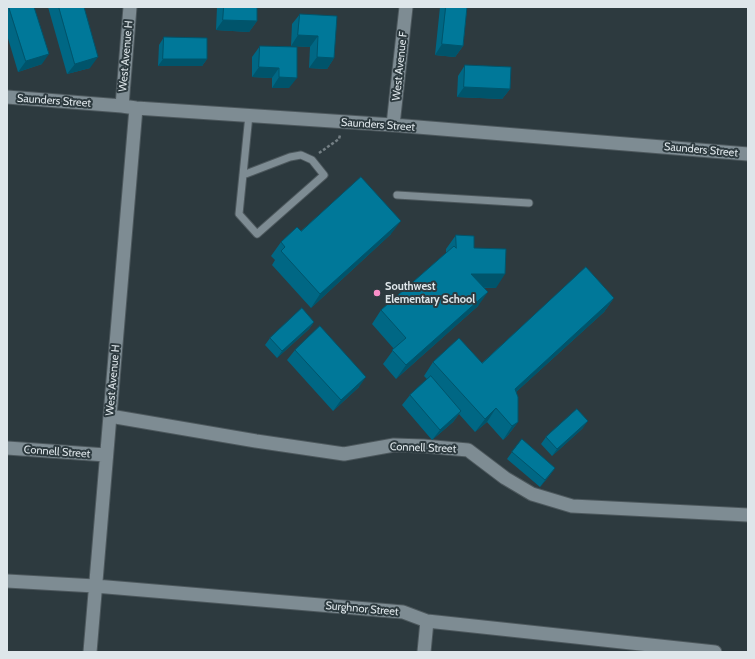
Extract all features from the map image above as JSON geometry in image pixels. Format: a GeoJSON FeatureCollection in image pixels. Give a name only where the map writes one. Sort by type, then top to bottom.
{"type":"FeatureCollection","features":[{"type":"Feature","properties":{"kind":"street","name":"West Avenue H"},"geometry":{"type":"LineString","coordinates":[[122,106],[130,7]]}},
{"type":"Feature","properties":{"kind":"street","name":"West Avenue F"},"geometry":{"type":"LineString","coordinates":[[393,125],[406,7]]}},
{"type":"Feature","properties":{"kind":"street","name":"Saunders Street"},"geometry":{"type":"LineString","coordinates":[[7,97],[136,108],[393,125],[748,154]]}},
{"type":"Feature","properties":{"kind":"street","name":"West Avenue H"},"geometry":{"type":"LineString","coordinates":[[90,652],[136,108]]}},
{"type":"Feature","properties":{"kind":"street","name":"Connell Street"},"geometry":{"type":"LineString","coordinates":[[110,416],[344,454],[394,445],[428,446],[468,450],[505,478],[532,494],[572,506],[748,514]]}},
{"type":"Feature","properties":{"kind":"street","name":"Connell Street"},"geometry":{"type":"LineString","coordinates":[[7,448],[106,455]]}},
{"type":"Feature","properties":{"kind":"street","name":"Surghnor Street"},"geometry":{"type":"LineString","coordinates":[[7,581],[95,586],[403,612],[427,621],[715,652]]}},
{"type":"Feature","properties":{"kind":"street"},"geometry":{"type":"LineString","coordinates":[[424,652],[427,621]]}},
{"type":"Feature","properties":{"kind":"lane"},"geometry":{"type":"LineString","coordinates":[[243,175],[301,155],[312,160],[324,174],[257,234],[239,214],[248,116]]}},
{"type":"Feature","properties":{"kind":"lane"},"geometry":{"type":"LineString","coordinates":[[397,194],[529,203]]}},
{"type":"Feature","properties":{"kind":"path"},"geometry":{"type":"LineString","coordinates":[[312,160],[339,139],[341,122]]}},
{"type":"Feature","properties":{"kind":"building"},"geometry":{"type":"Polygon","coordinates":[[[9,7],[34,7],[49,54],[26,61],[9,7]]]}},
{"type":"Feature","properties":{"kind":"building"},"geometry":{"type":"Polygon","coordinates":[[[59,7],[84,7],[98,57],[75,64],[59,7]]]}},
{"type":"Feature","properties":{"kind":"building"},"geometry":{"type":"Polygon","coordinates":[[[224,7],[257,7],[257,21],[223,20],[224,7]]]}},
{"type":"Feature","properties":{"kind":"building"},"geometry":{"type":"Polygon","coordinates":[[[446,7],[467,7],[463,46],[442,44],[446,7]]]}},
{"type":"Feature","properties":{"kind":"building"},"geometry":{"type":"Polygon","coordinates":[[[300,14],[337,16],[334,58],[317,57],[318,36],[298,35],[300,14]]]}},
{"type":"Feature","properties":{"kind":"building"},"geometry":{"type":"Polygon","coordinates":[[[164,37],[207,38],[207,59],[163,59],[164,37]]]}},
{"type":"Feature","properties":{"kind":"building"},"geometry":{"type":"Polygon","coordinates":[[[260,46],[297,47],[297,78],[279,77],[279,68],[259,67],[260,46]]]}},
{"type":"Feature","properties":{"kind":"building"},"geometry":{"type":"Polygon","coordinates":[[[465,65],[511,67],[510,89],[464,87],[465,65]]]}},
{"type":"Feature","properties":{"kind":"building"},"geometry":{"type":"Polygon","coordinates":[[[361,177],[401,221],[320,294],[281,251],[285,247],[281,242],[297,227],[301,231],[361,177]]]}},
{"type":"Feature","properties":{"kind":"building"},"geometry":{"type":"Polygon","coordinates":[[[456,235],[474,236],[474,248],[506,249],[505,274],[471,274],[488,292],[406,365],[392,350],[406,338],[381,310],[454,246],[456,248],[456,235]]]}},
{"type":"Feature","properties":{"kind":"building"},"geometry":{"type":"Polygon","coordinates":[[[586,267],[614,298],[515,389],[518,397],[518,422],[512,426],[496,408],[485,419],[433,362],[459,338],[482,363],[586,267]]]}},
{"type":"Feature","properties":{"kind":"building"},"geometry":{"type":"Polygon","coordinates":[[[302,308],[314,322],[282,351],[270,338],[302,308]]]}},
{"type":"Feature","properties":{"kind":"building"},"geometry":{"type":"Polygon","coordinates":[[[320,326],[366,377],[341,400],[295,350],[320,326]]]}},
{"type":"Feature","properties":{"kind":"building"},"geometry":{"type":"Polygon","coordinates":[[[431,376],[461,411],[440,430],[410,395],[431,376]]]}},
{"type":"Feature","properties":{"kind":"building"},"geometry":{"type":"Polygon","coordinates":[[[577,409],[588,421],[557,449],[546,437],[577,409]]]}},
{"type":"Feature","properties":{"kind":"building"},"geometry":{"type":"Polygon","coordinates":[[[522,439],[555,468],[545,480],[512,452],[522,439]]]}},
{"type":"Feature","properties":{"kind":"place","name":"Southwest Elementary School"},"geometry":{"type":"Point","coordinates":[377,293]}}]}
